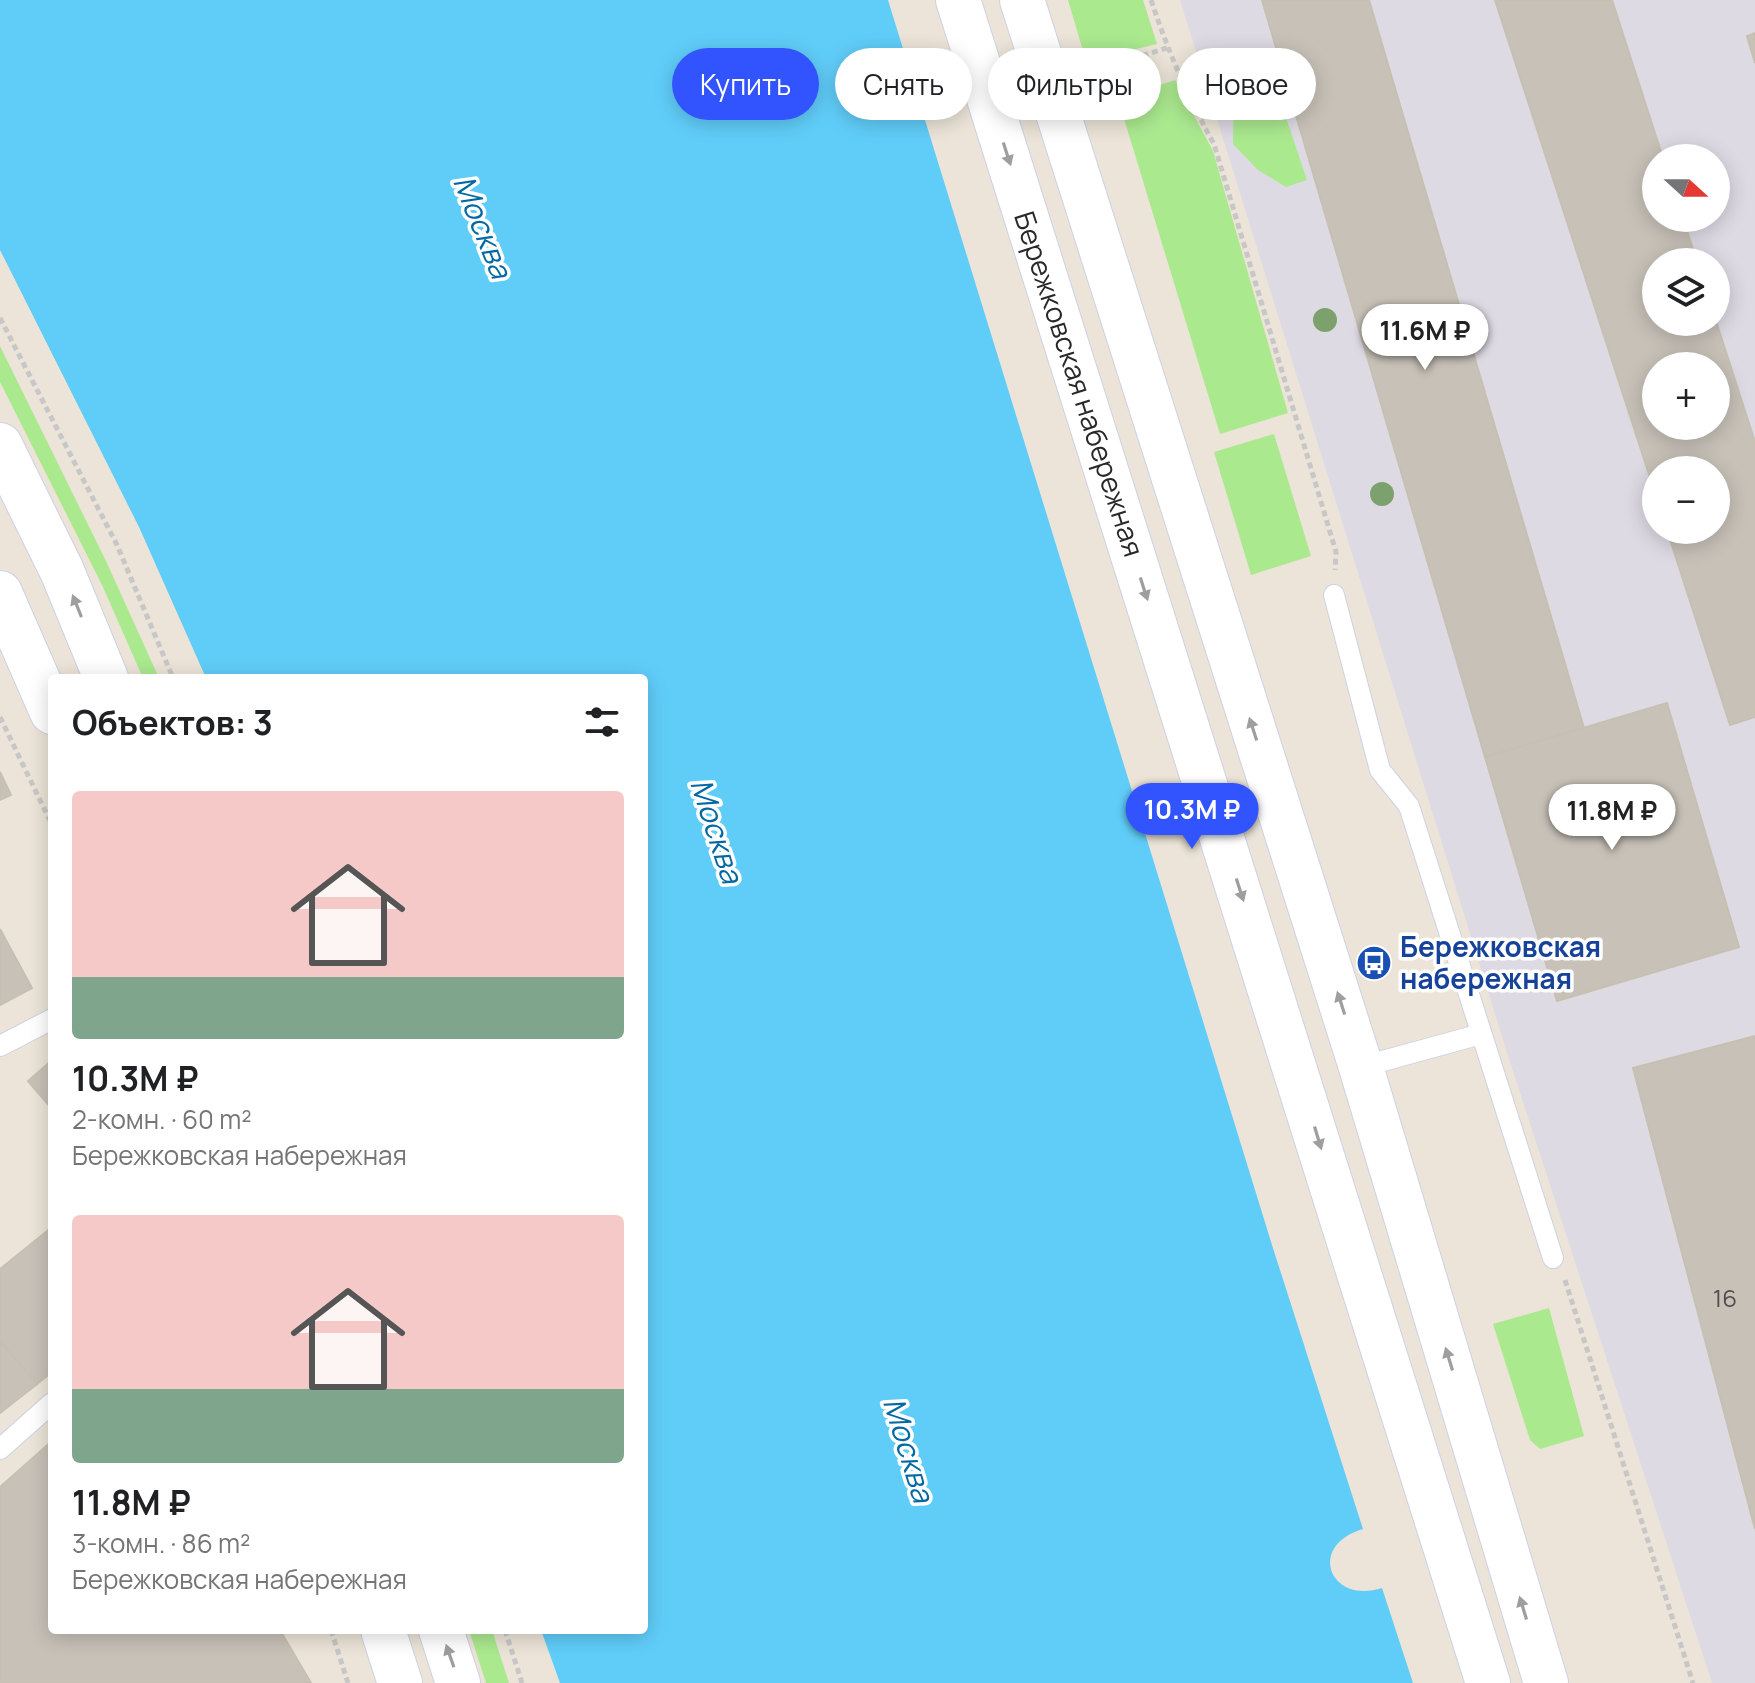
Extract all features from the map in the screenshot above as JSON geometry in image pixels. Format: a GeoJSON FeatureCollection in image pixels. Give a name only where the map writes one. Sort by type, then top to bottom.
{"type":"FeatureCollection","features":[{"type":"Feature","properties":{"kind":"main road","name":"Бережковская набережная"},"geometry":{"type":"LineString","coordinates":[[958,0],[1488,1683]]}},
{"type":"Feature","properties":{"kind":"main road"},"geometry":{"type":"LineString","coordinates":[[1022,0],[1361,1067],[1546,1683]]}},
{"type":"Feature","properties":{"kind":"main road"},"geometry":{"type":"LineString","coordinates":[[0,445],[62,571],[104,674]]}},
{"type":"Feature","properties":{"kind":"main road"},"geometry":{"type":"LineString","coordinates":[[0,593],[48,703]]}},
{"type":"Feature","properties":{"kind":"main road"},"geometry":{"type":"LineString","coordinates":[[384,1634],[400,1683]]}},
{"type":"Feature","properties":{"kind":"main road"},"geometry":{"type":"LineString","coordinates":[[442,1634],[458,1683]]}},
{"type":"Feature","properties":{"kind":"lane"},"geometry":{"type":"LineString","coordinates":[[1334,595],[1380,770],[1409,806],[1553,1258]]}},
{"type":"Feature","properties":{"kind":"lane"},"geometry":{"type":"LineString","coordinates":[[0,1046],[48,1021]]}},
{"type":"Feature","properties":{"kind":"lane"},"geometry":{"type":"LineString","coordinates":[[1361,1067],[1481,1034]]}},
{"type":"Feature","properties":{"kind":"lane"},"geometry":{"type":"LineString","coordinates":[[0,1449],[48,1407]]}},
{"type":"Feature","properties":{"kind":"path"},"geometry":{"type":"LineString","coordinates":[[1151,0],[1189,101],[1214,144],[1336,552],[1334,595]]}},
{"type":"Feature","properties":{"kind":"path"},"geometry":{"type":"LineString","coordinates":[[1161,50],[1167,48]]}},
{"type":"Feature","properties":{"kind":"path"},"geometry":{"type":"LineString","coordinates":[[0,318],[117,545],[171,674]]}},
{"type":"Feature","properties":{"kind":"path"},"geometry":{"type":"LineString","coordinates":[[0,717],[48,817]]}},
{"type":"Feature","properties":{"kind":"path"},"geometry":{"type":"LineString","coordinates":[[1553,1258],[1565,1280],[1693,1683]]}},
{"type":"Feature","properties":{"kind":"path"},"geometry":{"type":"LineString","coordinates":[[332,1634],[348,1683]]}},
{"type":"Feature","properties":{"kind":"path"},"geometry":{"type":"LineString","coordinates":[[506,1634],[522,1683]]}},
{"type":"Feature","properties":{"kind":"shaded area"},"geometry":{"type":"Polygon","coordinates":[[[1180,0],[1755,0],[1755,1683],[1712,1683],[1509,1059],[1217,120],[1316,120],[1316,48],[1195,48],[1180,0]]]}},
{"type":"Feature","properties":{"kind":"green space"},"geometry":{"type":"Polygon","coordinates":[[[1068,0],[1143,0],[1157,44],[1140,48],[1082,48],[1068,0]]]}},
{"type":"Feature","properties":{"kind":"green space"},"geometry":{"type":"Polygon","coordinates":[[[1175,80],[1177,120],[1196,120],[1213,151],[1288,413],[1220,434],[1124,120],[1161,120],[1161,85],[1175,80]]]}},
{"type":"Feature","properties":{"kind":"green space"},"geometry":{"type":"Polygon","coordinates":[[[1233,120],[1287,120],[1307,180],[1286,187],[1258,170],[1233,144],[1233,120]]]}},
{"type":"Feature","properties":{"kind":"green space"},"geometry":{"type":"Polygon","coordinates":[[[0,346],[106,561],[157,674],[141,674],[102,585],[0,382],[0,346]]]}},
{"type":"Feature","properties":{"kind":"green space"},"geometry":{"type":"Polygon","coordinates":[[[1274,434],[1311,556],[1251,575],[1214,452],[1274,434]]]}},
{"type":"Feature","properties":{"kind":"green space"},"geometry":{"type":"Polygon","coordinates":[[[1549,1308],[1584,1436],[1540,1449],[1530,1440],[1493,1324],[1549,1308]]]}},
{"type":"Feature","properties":{"kind":"green space"},"geometry":{"type":"Polygon","coordinates":[[[470,1634],[493,1634],[509,1683],[486,1683],[470,1634]]]}},
{"type":"Feature","properties":{"kind":"water","name":"Москва"},"geometry":{"type":"Polygon","coordinates":[[[0,0],[888,0],[903,48],[835,48],[835,120],[925,120],[1272,1245],[1363,1529],[1345,1537],[1335,1548],[1330,1560],[1332,1571],[1338,1581],[1349,1588],[1364,1591],[1382,1588],[1413,1683],[560,1683],[542,1634],[648,1634],[648,674],[204,674],[139,527],[0,250],[0,0]]]}},
{"type":"Feature","properties":{"kind":"building"},"geometry":{"type":"Polygon","coordinates":[[[1262,0],[1369,0],[1584,728],[1485,757],[1297,120],[1316,120],[1316,48],[1276,48],[1262,0]]]}},
{"type":"Feature","properties":{"kind":"building"},"geometry":{"type":"Polygon","coordinates":[[[1495,0],[1612,0],[1658,144],[1642,144],[1642,232],[1687,232],[1693,248],[1642,248],[1642,336],[1721,336],[1726,352],[1642,352],[1642,440],[1730,440],[1730,364],[1755,442],[1755,717],[1730,725],[1672,544],[1730,544],[1730,456],[1643,456],[1495,0]]]}},
{"type":"Feature","properties":{"kind":"building"},"geometry":{"type":"Polygon","coordinates":[[[1755,33],[1755,63],[1747,36],[1755,33]]]}},
{"type":"Feature","properties":{"kind":"building"},"geometry":{"type":"Polygon","coordinates":[[[1667,703],[1739,947],[1557,1001],[1485,757],[1667,703]]]}},
{"type":"Feature","properties":{"kind":"building"},"geometry":{"type":"Polygon","coordinates":[[[0,772],[11,795],[0,800],[0,772]]]}},
{"type":"Feature","properties":{"kind":"building"},"geometry":{"type":"Polygon","coordinates":[[[0,929],[32,988],[0,1005],[0,929]]]}},
{"type":"Feature","properties":{"kind":"building"},"geometry":{"type":"Polygon","coordinates":[[[1755,1036],[1755,1529],[1633,1068],[1755,1036]]]}},
{"type":"Feature","properties":{"kind":"building"},"geometry":{"type":"Polygon","coordinates":[[[48,1064],[48,1104],[28,1081],[48,1064]]]}},
{"type":"Feature","properties":{"kind":"building"},"geometry":{"type":"Polygon","coordinates":[[[48,1230],[48,1375],[37,1384],[0,1341],[0,1269],[48,1230]]]}},
{"type":"Feature","properties":{"kind":"building"},"geometry":{"type":"Polygon","coordinates":[[[0,1341],[37,1384],[0,1413],[0,1341]]]}},
{"type":"Feature","properties":{"kind":"building"},"geometry":{"type":"Polygon","coordinates":[[[48,1445],[48,1634],[282,1634],[311,1683],[0,1683],[0,1487],[48,1445]]]}},
{"type":"Feature","properties":{"kind":"place","name":"Бережковская набережная"},"geometry":{"type":"Point","coordinates":[1374,963]}}]}
